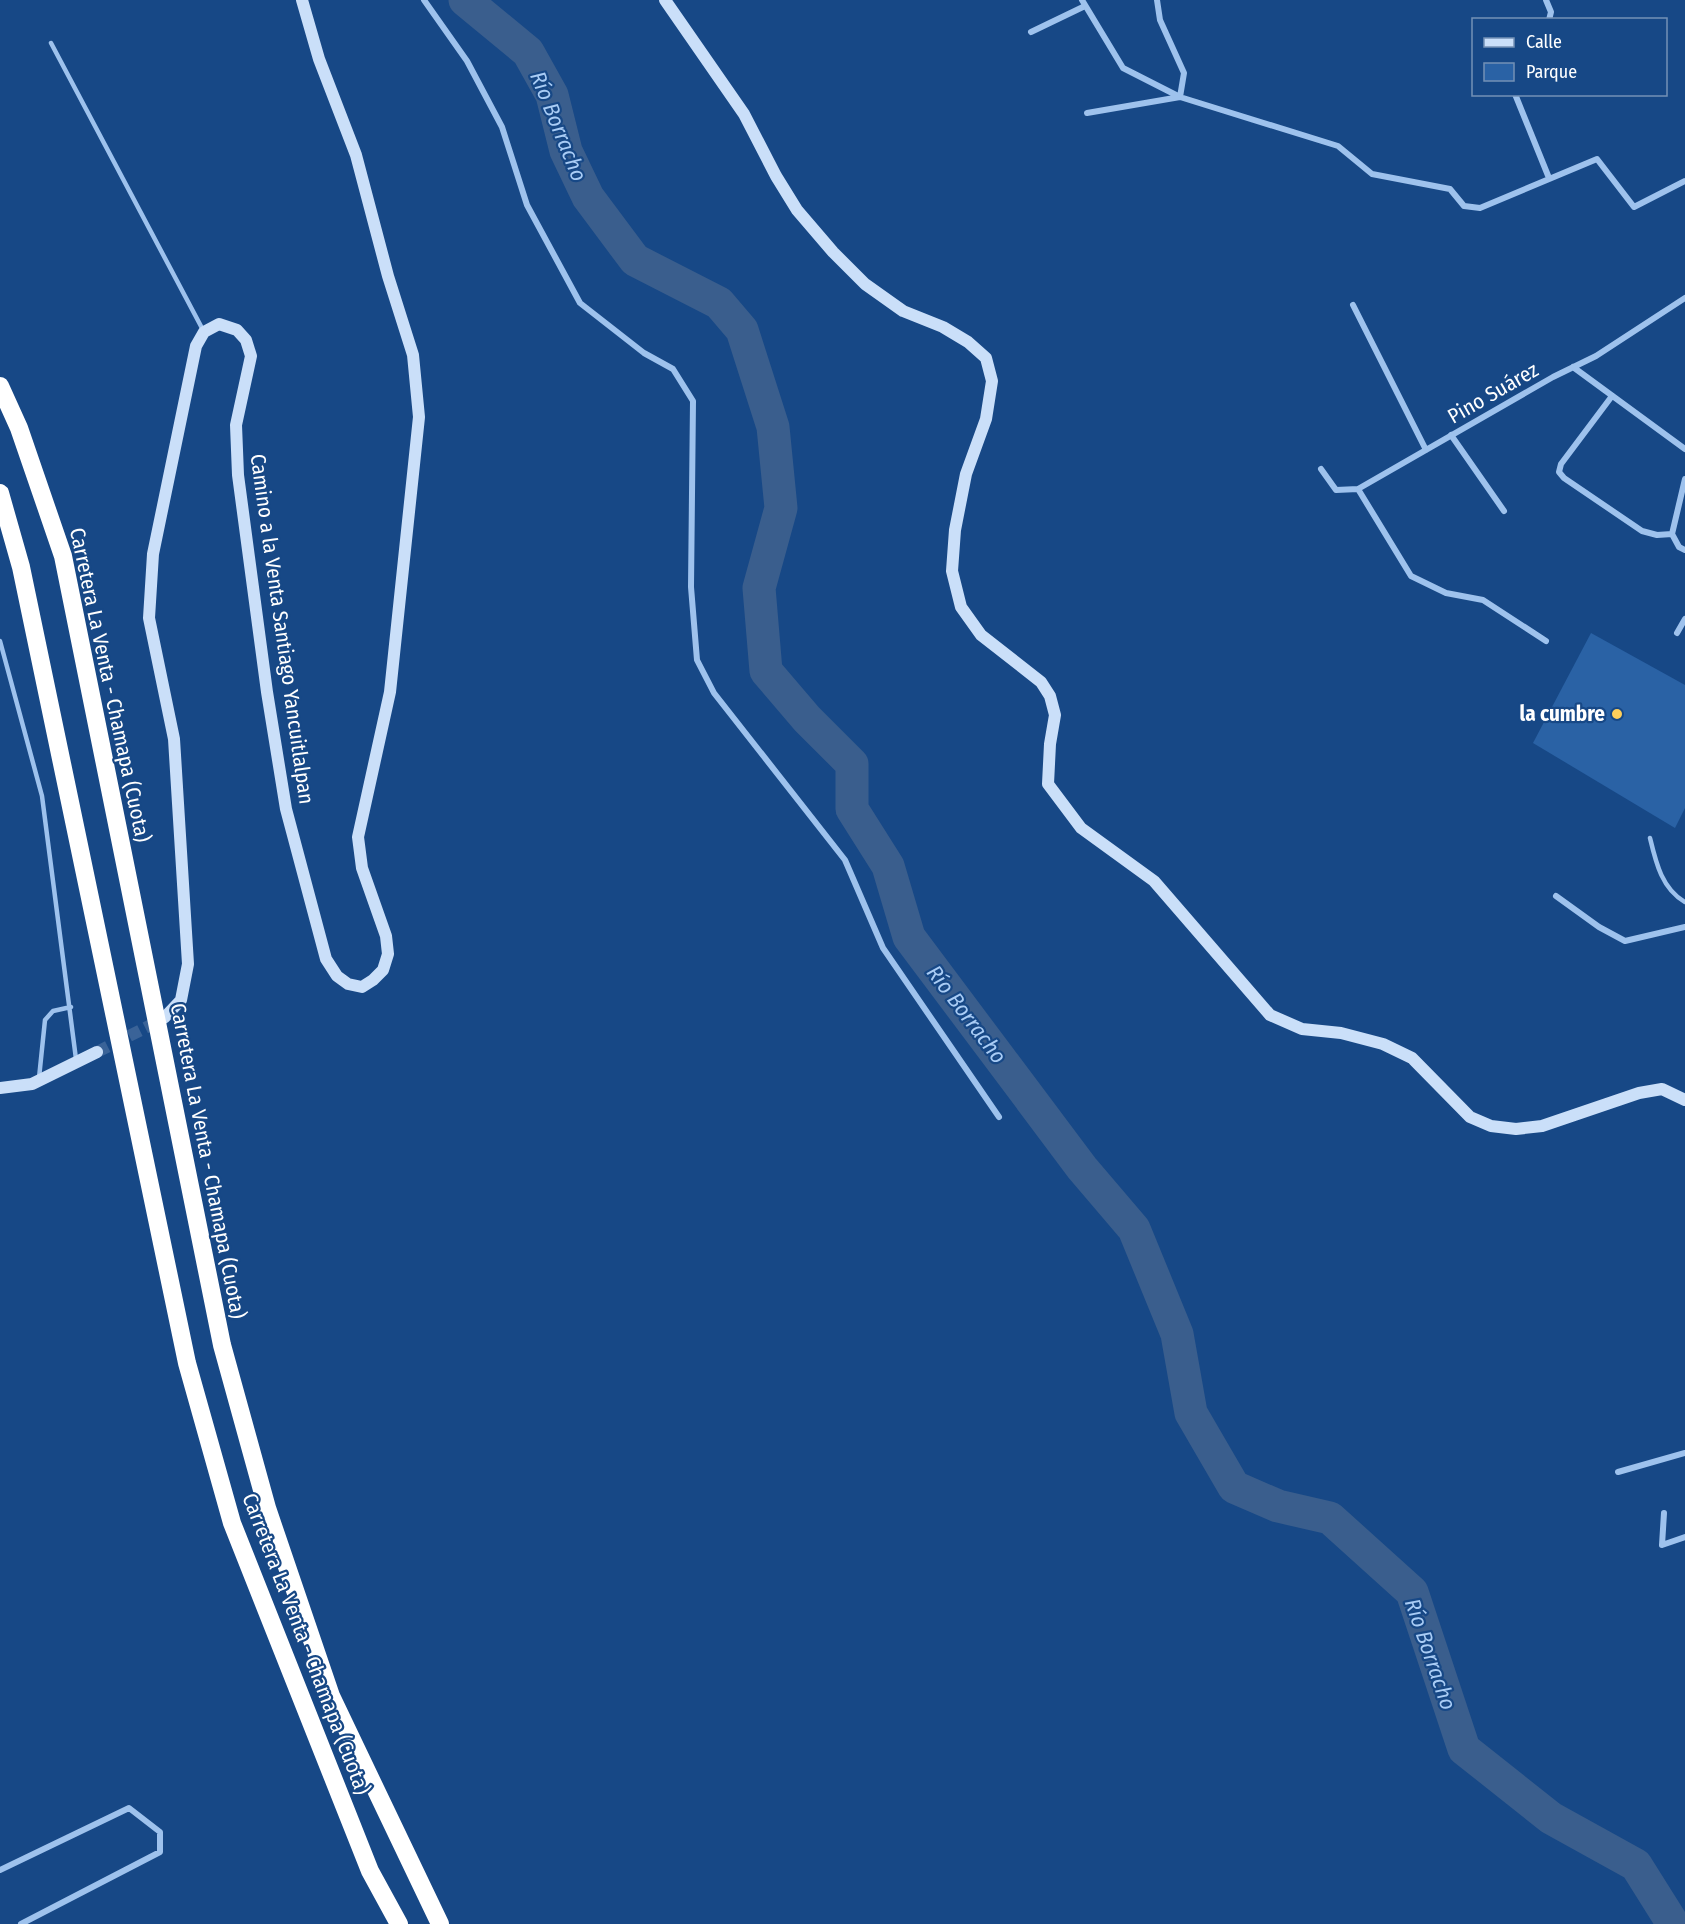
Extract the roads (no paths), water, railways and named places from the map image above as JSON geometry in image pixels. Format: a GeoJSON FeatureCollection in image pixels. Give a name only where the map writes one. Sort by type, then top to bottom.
{"type":"FeatureCollection","features":[{"type":"Feature","properties":{"kind":"highway","name":"Carretera La Venta - Chamapa (Cuota)"},"geometry":{"type":"LineString","coordinates":[[0,386],[19,428],[63,556],[222,1345],[267,1508],[331,1696],[440,1924]]}},
{"type":"Feature","properties":{"kind":"highway","name":"Carretera La Venta - Chamapa (Cuota)"},"geometry":{"type":"LineString","coordinates":[[0,493],[21,567],[188,1364],[232,1523],[370,1871],[399,1924]]}},
{"type":"Feature","properties":{"kind":"main road","name":"Camino a la Venta Santiago Yancuitlalpan"},"geometry":{"type":"LineString","coordinates":[[204,332],[219,324],[237,330],[246,340],[251,356],[236,425],[238,475],[286,809],[326,959],[337,976],[348,984],[362,987],[383,970],[388,954],[386,936],[362,868],[358,837],[390,692],[419,417],[413,355],[356,155],[320,58],[302,0]]}},
{"type":"Feature","properties":{"kind":"main road"},"geometry":{"type":"LineString","coordinates":[[665,0],[744,114],[776,176],[797,210],[833,252],[865,284],[903,311],[943,327],[969,342],[986,358],[992,381],[987,419],[966,474],[955,530],[952,571],[961,607],[981,635],[1041,682],[1050,696],[1055,715],[1050,744],[1048,784],[1081,828],[1154,882],[1270,1015],[1302,1029],[1341,1033],[1383,1044],[1412,1058],[1470,1117],[1491,1126],[1516,1130],[1542,1126],[1639,1093],[1662,1089],[1685,1100]]}},
{"type":"Feature","properties":{"kind":"main road"},"geometry":{"type":"LineString","coordinates":[[164,1018],[181,1000],[188,964],[174,739],[149,618],[153,554],[167,481],[196,346],[204,332]]}},
{"type":"Feature","properties":{"kind":"main road"},"geometry":{"type":"LineString","coordinates":[[0,1088],[39,1081],[97,1052]]}},
{"type":"Feature","properties":{"kind":"street"},"geometry":{"type":"LineString","coordinates":[[424,0],[467,61],[502,127],[527,205],[580,303],[644,353],[673,369],[693,401],[691,587],[697,660],[705,676],[727,710],[845,860],[883,948],[999,1117]]}},
{"type":"Feature","properties":{"kind":"street"},"geometry":{"type":"LineString","coordinates":[[1156,0],[1160,21],[1184,73],[1180,97]]}},
{"type":"Feature","properties":{"kind":"street"},"geometry":{"type":"LineString","coordinates":[[1546,0],[1551,12],[1550,18]]}},
{"type":"Feature","properties":{"kind":"street"},"geometry":{"type":"LineString","coordinates":[[1031,32],[1084,3],[1123,68],[1180,97],[1338,146],[1372,174],[1450,189],[1464,206],[1480,208],[1597,159],[1634,207],[1685,181]]}},
{"type":"Feature","properties":{"kind":"street"},"geometry":{"type":"LineString","coordinates":[[1516,96],[1549,178]]}},
{"type":"Feature","properties":{"kind":"street"},"geometry":{"type":"LineString","coordinates":[[1087,113],[1180,97]]}},
{"type":"Feature","properties":{"kind":"street","name":"Pino Suárez"},"geometry":{"type":"LineString","coordinates":[[1358,489],[1596,356],[1685,298]]}},
{"type":"Feature","properties":{"kind":"street"},"geometry":{"type":"LineString","coordinates":[[1353,305],[1426,450]]}},
{"type":"Feature","properties":{"kind":"street"},"geometry":{"type":"LineString","coordinates":[[1573,367],[1685,449]]}},
{"type":"Feature","properties":{"kind":"street"},"geometry":{"type":"LineString","coordinates":[[1612,396],[1561,464],[1559,472],[1564,478],[1642,531],[1657,535],[1672,534]]}},
{"type":"Feature","properties":{"kind":"street"},"geometry":{"type":"LineString","coordinates":[[1451,435],[1504,511]]}},
{"type":"Feature","properties":{"kind":"street"},"geometry":{"type":"LineString","coordinates":[[1321,469],[1336,490],[1358,489],[1411,576],[1446,593],[1483,600],[1546,641]]}},
{"type":"Feature","properties":{"kind":"street"},"geometry":{"type":"LineString","coordinates":[[1685,478],[1672,534],[1679,547],[1685,550]]}},
{"type":"Feature","properties":{"kind":"street"},"geometry":{"type":"LineString","coordinates":[[1677,633],[1685,619]]}},
{"type":"Feature","properties":{"kind":"street"},"geometry":{"type":"LineString","coordinates":[[1556,896],[1599,927],[1625,941],[1685,927]]}},
{"type":"Feature","properties":{"kind":"street"},"geometry":{"type":"LineString","coordinates":[[1618,1472],[1685,1453]]}},
{"type":"Feature","properties":{"kind":"street"},"geometry":{"type":"LineString","coordinates":[[1664,1513],[1662,1545],[1685,1537]]}},
{"type":"Feature","properties":{"kind":"street"},"geometry":{"type":"LineString","coordinates":[[0,1870],[129,1808],[160,1832],[160,1852],[21,1924]]}},
{"type":"Feature","properties":{"kind":"lane"},"geometry":{"type":"LineString","coordinates":[[51,43],[204,332]]}},
{"type":"Feature","properties":{"kind":"lane"},"geometry":{"type":"LineString","coordinates":[[0,641],[42,796],[71,1006],[76,1062]]}},
{"type":"Feature","properties":{"kind":"lane"},"geometry":{"type":"LineString","coordinates":[[1650,838],[1664,882],[1675,896],[1685,902]]}},
{"type":"Feature","properties":{"kind":"lane"},"geometry":{"type":"LineString","coordinates":[[39,1081],[45,1020],[52,1011],[71,1006]]}},
{"type":"Feature","properties":{"kind":"waterway","name":"Río Borracho"},"geometry":{"type":"LineString","coordinates":[[465,0],[528,52],[552,95],[566,151],[588,197],[635,260],[719,303],[742,330],[773,427],[781,508],[759,588],[766,671],[807,719],[852,764],[852,809],[888,866],[909,937],[1082,1168],[1134,1229],[1177,1334],[1191,1413],[1234,1487],[1278,1506],[1330,1518],[1412,1592],[1464,1749],[1551,1818],[1636,1865],[1673,1924]]}},
{"type":"Feature","properties":{"kind":"tunnel"},"geometry":{"type":"LineString","coordinates":[[97,1052],[163,1019]]}},
{"type":"Feature","properties":{"kind":"place","name":"la cumbre"},"geometry":{"type":"Point","coordinates":[1617,714]}}]}
